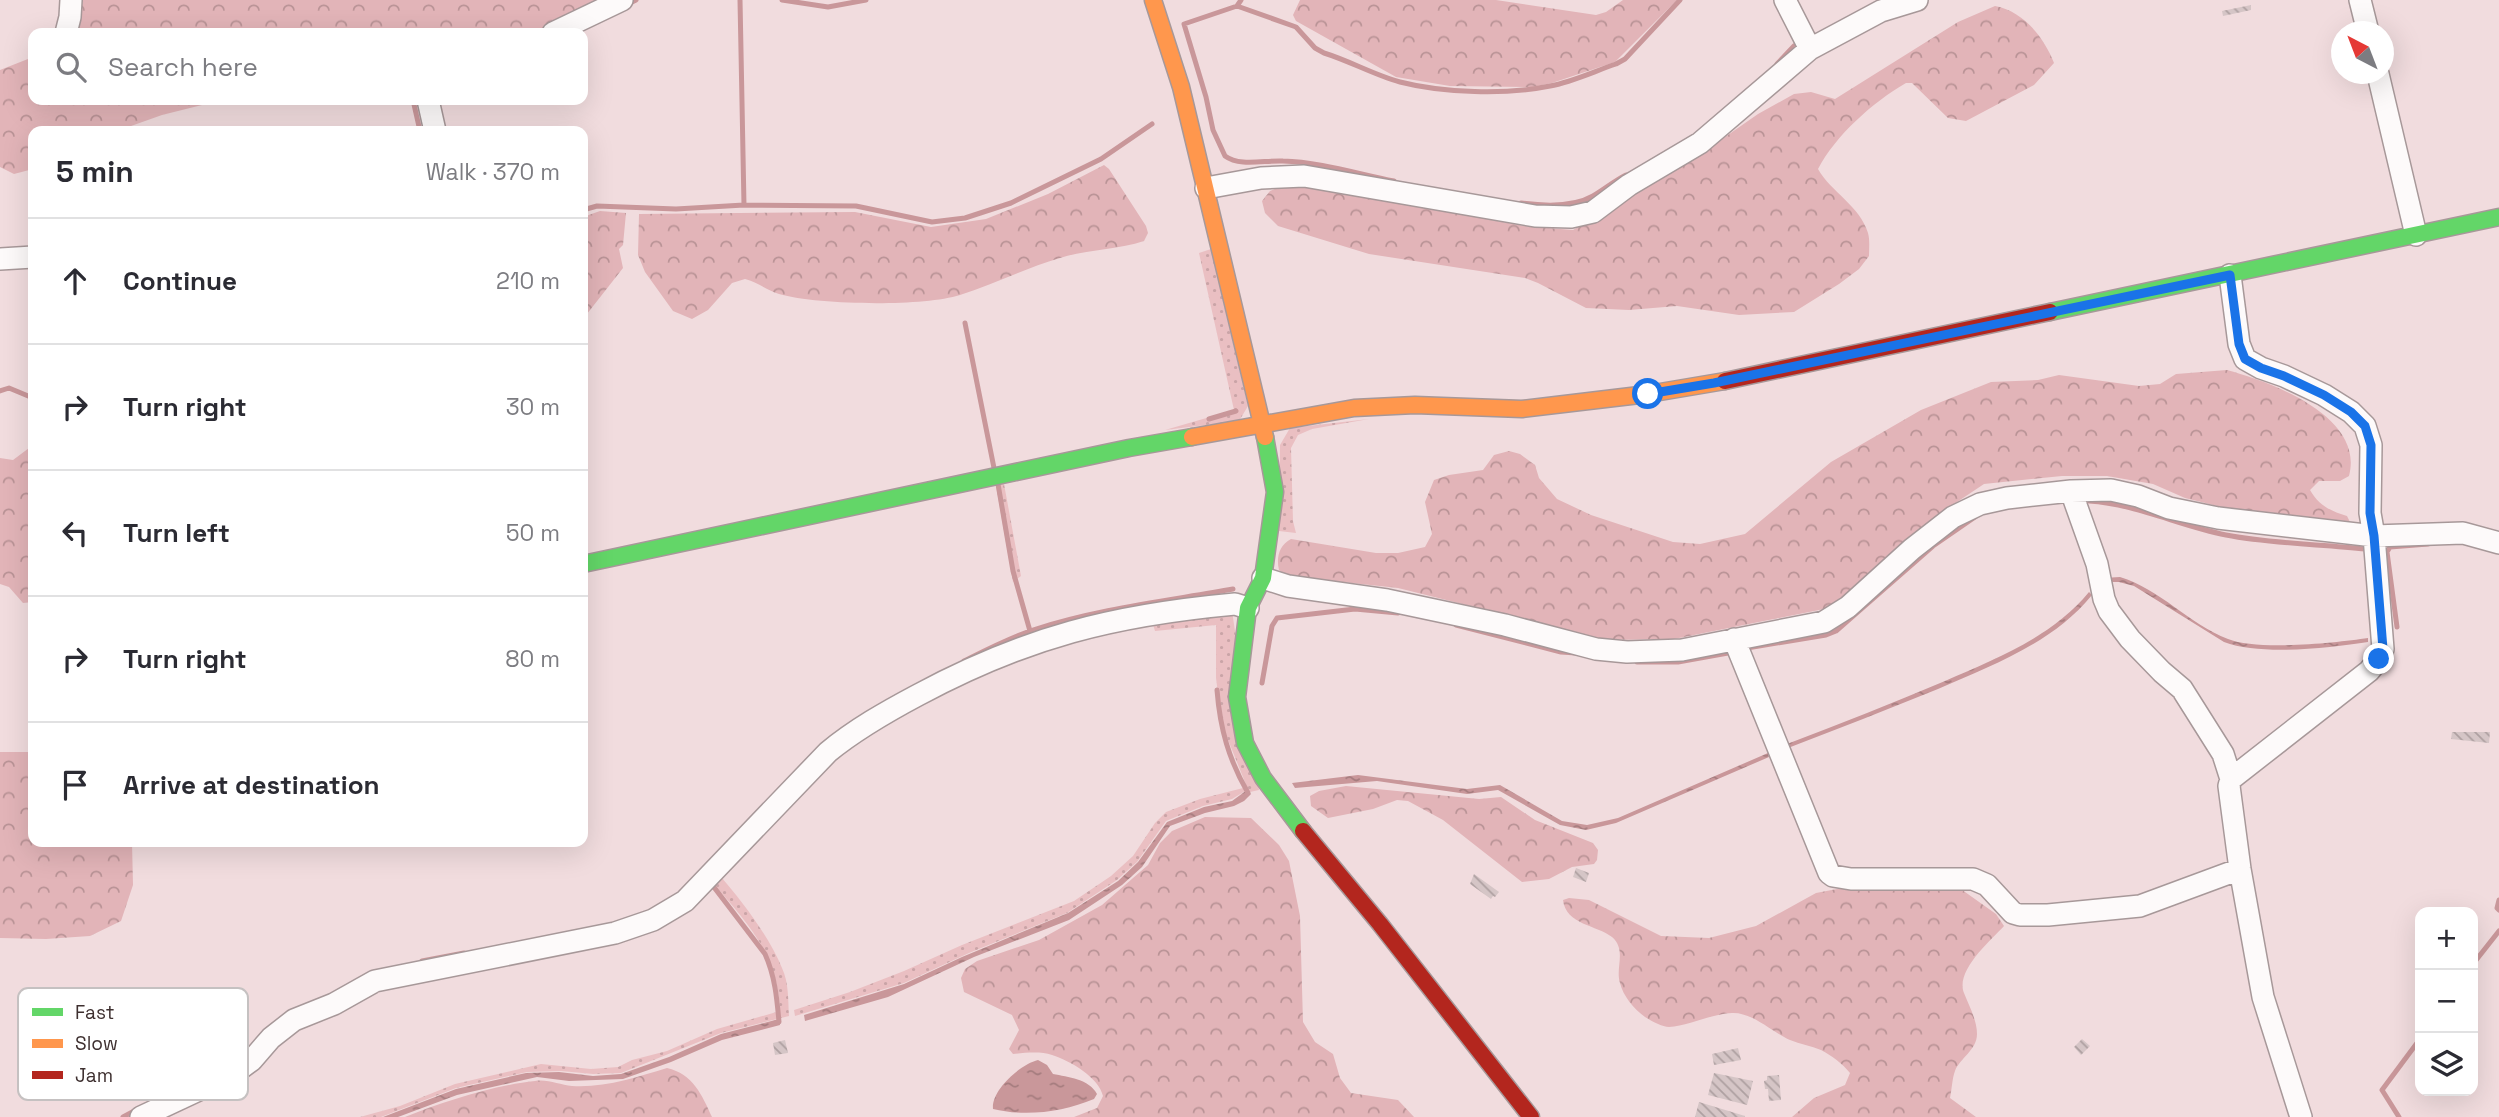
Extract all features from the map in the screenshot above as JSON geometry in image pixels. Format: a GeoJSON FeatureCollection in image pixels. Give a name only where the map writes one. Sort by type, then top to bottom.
{"type":"FeatureCollection","features":[{"type":"Feature","properties":{"kind":"street"},"geometry":{"type":"LineString","coordinates":[[67,28],[71,0]]}},
{"type":"Feature","properties":{"kind":"street"},"geometry":{"type":"LineString","coordinates":[[565,28],[622,0]]}},
{"type":"Feature","properties":{"kind":"street"},"geometry":{"type":"LineString","coordinates":[[1153,0],[1181,87],[1264,425],[1275,492],[1263,578],[1248,608],[1237,697],[1245,743],[1263,778],[1283,806],[1380,924],[1531,1117]]}},
{"type":"Feature","properties":{"kind":"street"},"geometry":{"type":"LineString","coordinates":[[1785,0],[1810,49]]}},
{"type":"Feature","properties":{"kind":"street"},"geometry":{"type":"LineString","coordinates":[[1206,188],[1261,178],[1304,177],[1553,218],[1586,215],[1603,206],[1629,185],[1700,143],[1810,49],[1881,11],[1917,0]]}},
{"type":"Feature","properties":{"kind":"street"},"geometry":{"type":"LineString","coordinates":[[2360,0],[2365,21]]}},
{"type":"Feature","properties":{"kind":"street"},"geometry":{"type":"LineString","coordinates":[[2380,84],[2416,235]]}},
{"type":"Feature","properties":{"kind":"street"},"geometry":{"type":"LineString","coordinates":[[429,105],[434,126]]}},
{"type":"Feature","properties":{"kind":"street"},"geometry":{"type":"LineString","coordinates":[[588,563],[1105,453],[1354,408],[1415,405],[1522,409],[1648,394],[1726,381],[2499,217]]}},
{"type":"Feature","properties":{"kind":"street"},"geometry":{"type":"LineString","coordinates":[[0,259],[28,257]]}},
{"type":"Feature","properties":{"kind":"street"},"geometry":{"type":"LineString","coordinates":[[2230,275],[2239,344],[2245,359],[2324,395],[2351,412],[2365,426],[2371,445],[2370,513],[2383,649],[2370,671],[2231,779]]}},
{"type":"Feature","properties":{"kind":"street"},"geometry":{"type":"LineString","coordinates":[[1263,578],[1288,586],[1387,600],[1492,622],[1596,649],[1627,652],[1682,650],[1832,618],[1953,517],[1973,506],[2007,498],[2071,491],[2112,490],[2138,496],[2169,508],[2218,519],[2374,536],[2463,533],[2499,543]]}},
{"type":"Feature","properties":{"kind":"street"},"geometry":{"type":"LineString","coordinates":[[2071,491],[2097,564],[2109,611],[2130,639],[2182,689],[2223,754],[2231,779],[2230,803],[2263,997],[2301,1117]]}},
{"type":"Feature","properties":{"kind":"street"},"geometry":{"type":"LineString","coordinates":[[248,1063],[271,1038],[294,1020],[334,1004],[375,981],[615,933],[653,920],[685,901],[828,752],[847,737],[944,681],[994,657],[1032,642],[1123,618],[1235,604],[1248,608]]}},
{"type":"Feature","properties":{"kind":"street"},"geometry":{"type":"LineString","coordinates":[[1734,639],[1829,873],[1833,876],[1863,879],[1973,879],[1987,885],[2013,913],[2048,915],[2140,906],[2240,869]]}},
{"type":"Feature","properties":{"kind":"street"},"geometry":{"type":"LineString","coordinates":[[141,1117],[177,1100]]}},
{"type":"Feature","properties":{"kind":"shaded area"},"geometry":{"type":"Polygon","coordinates":[[[1211,249],[1248,406],[1239,421],[1165,430],[1234,410],[1199,253],[1211,249]]]}},
{"type":"Feature","properties":{"kind":"shaded area"},"geometry":{"type":"Polygon","coordinates":[[[1369,419],[1312,429],[1298,435],[1291,448],[1293,521],[1296,533],[1279,531],[1280,445],[1290,428],[1369,419]]]}},
{"type":"Feature","properties":{"kind":"shaded area"},"geometry":{"type":"Polygon","coordinates":[[[995,480],[1004,484],[1021,576],[1013,582],[995,480]]]}},
{"type":"Feature","properties":{"kind":"shaded area"},"geometry":{"type":"Polygon","coordinates":[[[1232,611],[1259,790],[1247,790],[1232,799],[1203,806],[1166,821],[1137,862],[1117,880],[1067,913],[904,983],[795,1016],[794,1010],[904,971],[1074,901],[1111,876],[1133,856],[1155,823],[1166,812],[1200,799],[1247,787],[1222,725],[1216,678],[1216,625],[1155,631],[1151,618],[1232,611]]]}},
{"type":"Feature","properties":{"kind":"shaded area"},"geometry":{"type":"Polygon","coordinates":[[[721,877],[755,920],[777,956],[786,980],[789,1016],[721,1033],[621,1073],[527,1072],[456,1088],[381,1117],[360,1117],[400,1106],[455,1084],[541,1064],[591,1069],[618,1067],[632,1060],[667,1051],[717,1029],[780,1011],[778,990],[767,955],[748,925],[711,880],[721,877]]]}},
{"type":"Feature","properties":{"kind":"green space"},"geometry":{"type":"Polygon","coordinates":[[[77,0],[616,0],[556,28],[74,28],[77,0]]]}},
{"type":"Feature","properties":{"kind":"green space"},"geometry":{"type":"Polygon","coordinates":[[[1300,0],[1496,0],[1596,15],[1606,12],[1623,0],[1677,0],[1615,62],[1532,87],[1450,86],[1396,77],[1296,21],[1293,15],[1300,0]]]}},
{"type":"Feature","properties":{"kind":"green space"},"geometry":{"type":"Polygon","coordinates":[[[1995,6],[2023,19],[2038,35],[2054,63],[2034,85],[1966,121],[1948,118],[1912,83],[1906,83],[1893,91],[1856,120],[1818,169],[1864,223],[1869,236],[1869,256],[1859,269],[1839,284],[1794,312],[1739,315],[1677,306],[1629,310],[1586,308],[1525,278],[1369,254],[1278,226],[1265,213],[1262,201],[1270,191],[1282,186],[1313,186],[1524,226],[1573,230],[1692,160],[1758,114],[1794,94],[1811,92],[1835,99],[1958,22],[1995,6]]]}},
{"type":"Feature","properties":{"kind":"green space"},"geometry":{"type":"Polygon","coordinates":[[[28,59],[28,105],[202,105],[131,126],[28,126],[28,170],[14,174],[0,167],[0,70],[28,59]]]}},
{"type":"Feature","properties":{"kind":"green space"},"geometry":{"type":"Polygon","coordinates":[[[1104,165],[1146,226],[1148,233],[1144,241],[1060,258],[973,291],[943,299],[870,303],[796,298],[779,294],[745,279],[732,283],[708,310],[692,319],[673,311],[645,272],[638,255],[639,214],[855,212],[931,227],[986,219],[1048,194],[1104,165]]]}},
{"type":"Feature","properties":{"kind":"green space"},"geometry":{"type":"Polygon","coordinates":[[[600,211],[626,213],[623,245],[619,249],[623,268],[588,313],[588,215],[600,211]]]}},
{"type":"Feature","properties":{"kind":"green space"},"geometry":{"type":"Polygon","coordinates":[[[2227,370],[2289,393],[2329,419],[2343,436],[2350,455],[2349,476],[2340,481],[2319,481],[2310,490],[2326,507],[2347,516],[2350,522],[2345,526],[2254,515],[2185,498],[2153,484],[2107,476],[2062,476],[1984,484],[1912,535],[1854,593],[1829,608],[1674,639],[1607,640],[1398,588],[1287,576],[1279,570],[1279,552],[1291,539],[1376,553],[1398,553],[1425,547],[1432,534],[1425,502],[1434,480],[1483,470],[1494,455],[1509,451],[1520,454],[1535,465],[1539,478],[1557,499],[1591,515],[1673,542],[1700,544],[1745,534],[1831,462],[1921,410],[1991,382],[2038,380],[2059,375],[2139,386],[2160,384],[2176,374],[2227,370]]]}},
{"type":"Feature","properties":{"kind":"green space"},"geometry":{"type":"Polygon","coordinates":[[[28,449],[28,602],[23,603],[9,587],[0,584],[0,458],[13,460],[28,449]]]}},
{"type":"Feature","properties":{"kind":"green space"},"geometry":{"type":"Polygon","coordinates":[[[0,752],[28,752],[28,847],[132,847],[133,885],[121,921],[90,936],[0,938],[0,752]]]}},
{"type":"Feature","properties":{"kind":"green space"},"geometry":{"type":"Polygon","coordinates":[[[1346,786],[1479,799],[1501,797],[1535,820],[1593,843],[1598,850],[1597,860],[1594,864],[1572,867],[1549,879],[1522,882],[1443,820],[1408,801],[1397,800],[1373,809],[1328,818],[1311,806],[1310,796],[1319,791],[1346,786]]]}},
{"type":"Feature","properties":{"kind":"green space"},"geometry":{"type":"Polygon","coordinates":[[[1205,817],[1251,818],[1279,845],[1289,861],[1300,916],[1303,1022],[1315,1042],[1333,1054],[1340,1078],[1351,1093],[1398,1100],[1414,1117],[1074,1117],[1097,1108],[1103,1096],[1096,1083],[1075,1066],[1052,1055],[1013,1054],[1009,1049],[1019,1030],[1012,1015],[964,992],[961,978],[965,969],[977,961],[1039,940],[1102,905],[1148,865],[1160,843],[1172,831],[1205,817]]]}},
{"type":"Feature","properties":{"kind":"green space"},"geometry":{"type":"Polygon","coordinates":[[[1958,887],[1996,914],[2004,926],[1975,957],[1964,975],[1964,993],[1977,1034],[1974,1045],[1955,1071],[1950,1098],[1976,1117],[1792,1117],[1814,1098],[1845,1085],[1850,1073],[1844,1066],[1821,1050],[1790,1040],[1754,1019],[1739,1014],[1724,1014],[1669,1027],[1648,1019],[1633,1006],[1621,988],[1620,953],[1616,942],[1606,933],[1576,920],[1565,908],[1563,900],[1589,900],[1661,936],[1709,938],[1756,926],[1816,893],[1837,889],[1958,887]]]}},
{"type":"Feature","properties":{"kind":"green space"},"geometry":{"type":"Polygon","coordinates":[[[667,1068],[690,1080],[712,1117],[405,1117],[469,1095],[519,1083],[549,1081],[572,1086],[597,1085],[667,1068]]]}},
{"type":"Feature","properties":{"kind":"water"},"geometry":{"type":"Polygon","coordinates":[[[2120,577],[2135,582],[2214,633],[2241,643],[2296,645],[2368,638],[2368,642],[2295,650],[2239,646],[2224,642],[2134,586],[2104,582],[2103,578],[2120,577]]]}},
{"type":"Feature","properties":{"kind":"water"},"geometry":{"type":"Polygon","coordinates":[[[2089,592],[2092,595],[2059,627],[2021,651],[1938,689],[1788,748],[1787,744],[2004,655],[2058,622],[2089,592]]]}},
{"type":"Feature","properties":{"kind":"water"},"geometry":{"type":"Polygon","coordinates":[[[1768,753],[1769,757],[1616,823],[1586,830],[1560,825],[1498,790],[1467,794],[1377,781],[1295,788],[1292,783],[1358,775],[1467,789],[1500,785],[1562,821],[1587,825],[1618,818],[1768,753]]]}},
{"type":"Feature","properties":{"kind":"water"},"geometry":{"type":"Polygon","coordinates":[[[1247,790],[1251,794],[1234,806],[1170,826],[1142,867],[1122,885],[1069,920],[974,957],[888,997],[805,1021],[804,1015],[904,984],[1068,913],[1118,881],[1138,862],[1167,822],[1204,807],[1232,801],[1247,790]]]}},
{"type":"Feature","properties":{"kind":"water"},"geometry":{"type":"Polygon","coordinates":[[[779,1019],[780,1025],[722,1040],[623,1079],[569,1081],[537,1077],[457,1095],[398,1117],[383,1117],[456,1089],[526,1073],[559,1072],[593,1076],[621,1074],[721,1034],[779,1019]]]}},
{"type":"Feature","properties":{"kind":"water"},"geometry":{"type":"Polygon","coordinates":[[[1038,1060],[1047,1065],[1053,1074],[1089,1085],[1097,1094],[1094,1099],[1044,1112],[1018,1113],[993,1109],[997,1094],[1008,1079],[1038,1060]]]}},
{"type":"Feature","properties":{"kind":"building"},"geometry":{"type":"Polygon","coordinates":[[[2251,5],[2251,10],[2223,16],[2222,11],[2251,5]]]}},
{"type":"Feature","properties":{"kind":"building"},"geometry":{"type":"Polygon","coordinates":[[[2452,732],[2490,732],[2489,743],[2451,739],[2452,732]]]}},
{"type":"Feature","properties":{"kind":"building"},"geometry":{"type":"Polygon","coordinates":[[[1576,868],[1589,873],[1586,882],[1573,877],[1576,868]]]}},
{"type":"Feature","properties":{"kind":"building"},"geometry":{"type":"Polygon","coordinates":[[[1474,874],[1499,892],[1495,897],[1491,899],[1470,884],[1474,874]]]}},
{"type":"Feature","properties":{"kind":"building"},"geometry":{"type":"Polygon","coordinates":[[[2082,1039],[2090,1046],[2081,1055],[2074,1047],[2082,1039]]]}},
{"type":"Feature","properties":{"kind":"building"},"geometry":{"type":"Polygon","coordinates":[[[785,1040],[788,1053],[775,1055],[773,1043],[785,1040]]]}},
{"type":"Feature","properties":{"kind":"building"},"geometry":{"type":"Polygon","coordinates":[[[1738,1048],[1741,1060],[1714,1065],[1712,1054],[1738,1048]]]}},
{"type":"Feature","properties":{"kind":"building"},"geometry":{"type":"Polygon","coordinates":[[[1714,1073],[1753,1081],[1747,1105],[1708,1095],[1714,1073]]]}},
{"type":"Feature","properties":{"kind":"building"},"geometry":{"type":"Polygon","coordinates":[[[1779,1075],[1781,1100],[1769,1101],[1764,1081],[1767,1076],[1779,1075]]]}},
{"type":"Feature","properties":{"kind":"building"},"geometry":{"type":"Polygon","coordinates":[[[1699,1102],[1745,1116],[1745,1117],[1695,1117],[1699,1102]]]}},
{"type":"Feature","properties":{"kind":"waterway"},"geometry":{"type":"LineString","coordinates":[[626,5],[636,0]]}},
{"type":"Feature","properties":{"kind":"waterway"},"geometry":{"type":"LineString","coordinates":[[740,0],[744,205]]}},
{"type":"Feature","properties":{"kind":"waterway"},"geometry":{"type":"LineString","coordinates":[[782,0],[828,7],[866,0]]}},
{"type":"Feature","properties":{"kind":"waterway"},"geometry":{"type":"LineString","coordinates":[[1241,0],[1237,6],[1184,24],[1213,130],[1225,156],[1245,162],[1283,161],[1311,164],[1394,181]]}},
{"type":"Feature","properties":{"kind":"waterway"},"geometry":{"type":"LineString","coordinates":[[1237,6],[1296,27],[1315,48],[1324,53],[1390,79],[1435,89],[1495,92],[1558,84],[1616,64],[1625,59],[1680,0]]}},
{"type":"Feature","properties":{"kind":"waterway"},"geometry":{"type":"LineString","coordinates":[[1777,64],[1794,46]]}},
{"type":"Feature","properties":{"kind":"waterway"},"geometry":{"type":"LineString","coordinates":[[414,105],[419,126]]}},
{"type":"Feature","properties":{"kind":"waterway"},"geometry":{"type":"LineString","coordinates":[[588,209],[597,206],[676,209],[744,205],[856,206],[932,222],[965,218],[1011,203],[1101,159],[1152,124]]}},
{"type":"Feature","properties":{"kind":"waterway"},"geometry":{"type":"LineString","coordinates":[[1521,203],[1548,205],[1585,200],[1626,175]]}},
{"type":"Feature","properties":{"kind":"waterway"},"geometry":{"type":"LineString","coordinates":[[965,323],[994,468]]}},
{"type":"Feature","properties":{"kind":"waterway"},"geometry":{"type":"LineString","coordinates":[[0,391],[9,388],[28,396]]}},
{"type":"Feature","properties":{"kind":"waterway"},"geometry":{"type":"LineString","coordinates":[[1209,419],[1236,411]]}},
{"type":"Feature","properties":{"kind":"waterway"},"geometry":{"type":"LineString","coordinates":[[998,484],[1013,571],[1030,631]]}},
{"type":"Feature","properties":{"kind":"waterway"},"geometry":{"type":"LineString","coordinates":[[2089,501],[2124,506],[2243,538],[2366,549]]}},
{"type":"Feature","properties":{"kind":"waterway"},"geometry":{"type":"LineString","coordinates":[[1747,648],[1836,631],[1933,546],[1975,517]]}},
{"type":"Feature","properties":{"kind":"waterway"},"geometry":{"type":"LineString","coordinates":[[2397,627],[2387,552],[2390,547],[2428,544]]}},
{"type":"Feature","properties":{"kind":"waterway"},"geometry":{"type":"LineString","coordinates":[[964,661],[1033,630],[1082,616],[1233,589]]}},
{"type":"Feature","properties":{"kind":"waterway"},"geometry":{"type":"LineString","coordinates":[[1262,683],[1272,626],[1277,618],[1355,609],[1398,613]]}},
{"type":"Feature","properties":{"kind":"waterway"},"geometry":{"type":"LineString","coordinates":[[1456,625],[1561,652],[1576,653]]}},
{"type":"Feature","properties":{"kind":"waterway"},"geometry":{"type":"LineString","coordinates":[[1637,662],[1678,662],[1728,653]]}},
{"type":"Feature","properties":{"kind":"waterway"},"geometry":{"type":"LineString","coordinates":[[1217,690],[1226,744],[1247,794]]}},
{"type":"Feature","properties":{"kind":"waterway"},"geometry":{"type":"LineString","coordinates":[[710,882],[765,954],[776,996],[779,1022],[775,1023]]}},
{"type":"Feature","properties":{"kind":"waterway"},"geometry":{"type":"LineString","coordinates":[[2499,900],[2499,910]]}},
{"type":"Feature","properties":{"kind":"waterway"},"geometry":{"type":"LineString","coordinates":[[2478,958],[2499,931]]}},
{"type":"Feature","properties":{"kind":"waterway"},"geometry":{"type":"LineString","coordinates":[[422,961],[464,953]]}},
{"type":"Feature","properties":{"kind":"waterway"},"geometry":{"type":"LineString","coordinates":[[2399,1117],[2382,1090],[2415,1046]]}},
{"type":"Feature","properties":{"kind":"waterway"},"geometry":{"type":"LineString","coordinates":[[123,1117],[138,1109]]}},
{"type":"Feature","properties":{"kind":"traffic: fast"},"geometry":{"type":"LineString","coordinates":[[2050,312],[2499,217]]}},
{"type":"Feature","properties":{"kind":"traffic: fast"},"geometry":{"type":"LineString","coordinates":[[588,563],[1192,437]]}},
{"type":"Feature","properties":{"kind":"traffic: fast"},"geometry":{"type":"LineString","coordinates":[[1265,437],[1275,492],[1263,578],[1248,608],[1237,697],[1245,743],[1263,778],[1303,831]]}},
{"type":"Feature","properties":{"kind":"traffic: slow"},"geometry":{"type":"LineString","coordinates":[[1153,0],[1181,87],[1265,437]]}},
{"type":"Feature","properties":{"kind":"traffic: slow"},"geometry":{"type":"LineString","coordinates":[[1192,437],[1354,408],[1415,405],[1522,409],[1648,394],[1725,381]]}},
{"type":"Feature","properties":{"kind":"traffic: jam"},"geometry":{"type":"LineString","coordinates":[[1725,381],[2050,312]]}},
{"type":"Feature","properties":{"kind":"traffic: jam"},"geometry":{"type":"LineString","coordinates":[[1303,831],[1380,924],[1531,1117]]}},
{"type":"Feature","properties":{"kind":"route"},"geometry":{"type":"LineString","coordinates":[[1648,394],[1714,383],[2230,275],[2239,344],[2245,359],[2324,395],[2351,412],[2365,426],[2371,445],[2370,513],[2383,649],[2379,659]]}}]}
